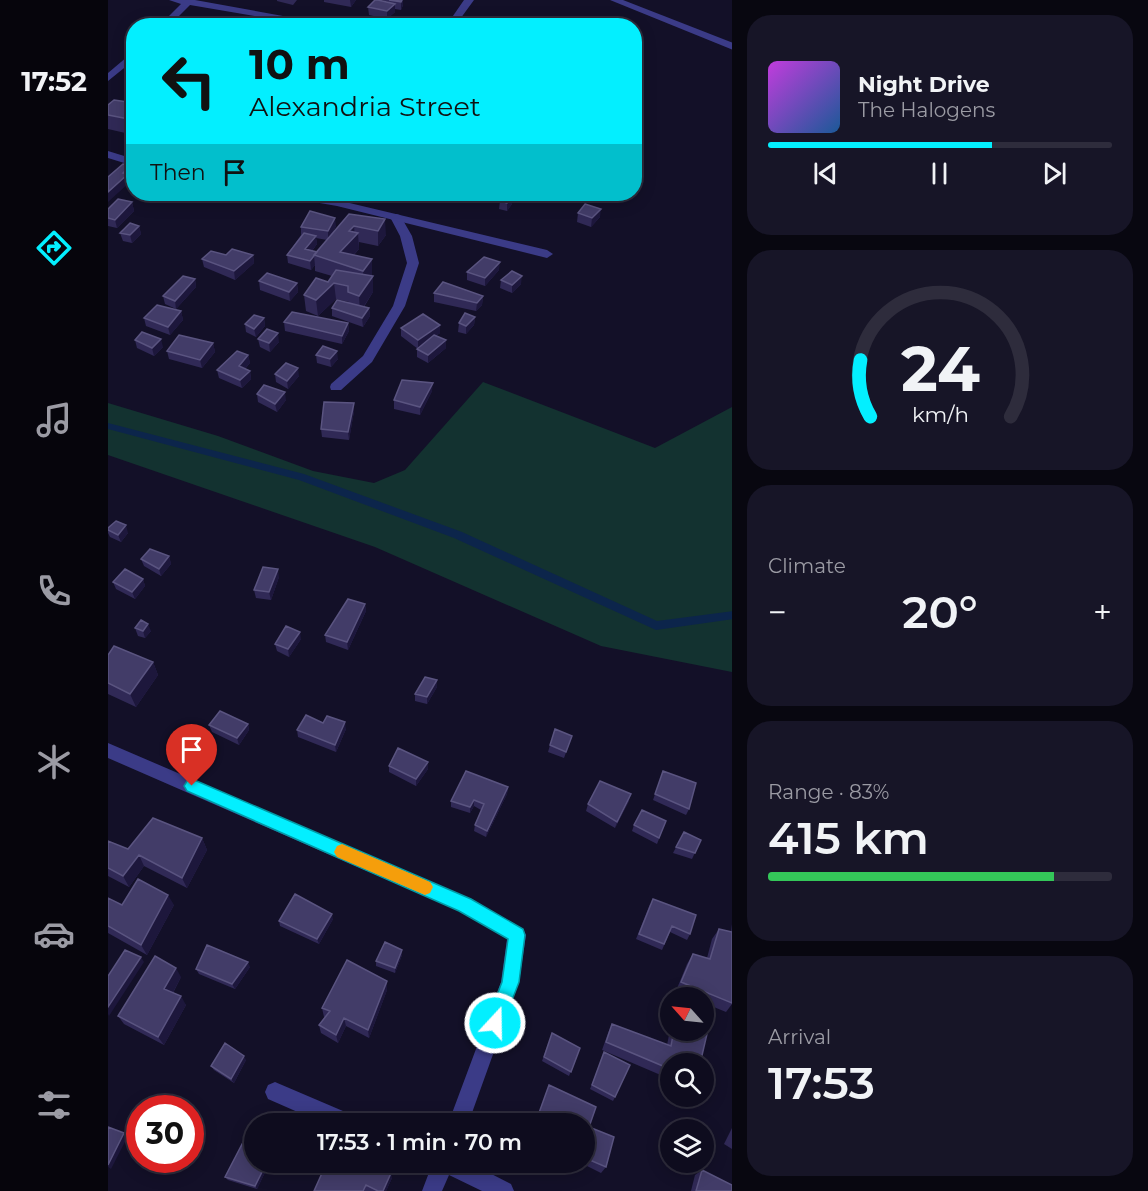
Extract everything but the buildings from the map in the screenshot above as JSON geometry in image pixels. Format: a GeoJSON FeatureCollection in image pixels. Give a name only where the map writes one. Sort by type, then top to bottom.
{"type":"FeatureCollection","features":[{"type":"Feature","properties":{"kind":"street"},"geometry":{"type":"LineString","coordinates":[[174,0],[288,18]]}},
{"type":"Feature","properties":{"kind":"street"},"geometry":{"type":"LineString","coordinates":[[456,18],[469,0]]}},
{"type":"Feature","properties":{"kind":"street"},"geometry":{"type":"LineString","coordinates":[[615,0],[732,47]]}},
{"type":"Feature","properties":{"kind":"street"},"geometry":{"type":"LineString","coordinates":[[172,18],[189,1]]}},
{"type":"Feature","properties":{"kind":"street"},"geometry":{"type":"LineString","coordinates":[[108,78],[126,61]]}},
{"type":"Feature","properties":{"kind":"street"},"geometry":{"type":"LineString","coordinates":[[108,154],[126,160]]}},
{"type":"Feature","properties":{"kind":"street"},"geometry":{"type":"LineString","coordinates":[[349,201],[396,217],[547,254]]}},
{"type":"Feature","properties":{"kind":"street"},"geometry":{"type":"LineString","coordinates":[[336,387],[368,359],[399,306],[413,263],[406,236],[396,217]]}},
{"type":"Feature","properties":{"kind":"street"},"geometry":{"type":"LineString","coordinates":[[108,750],[465,905],[517,935],[510,982],[462,1113]]}},
{"type":"Feature","properties":{"kind":"street"},"geometry":{"type":"LineString","coordinates":[[274,1092],[324,1113]]}},
{"type":"Feature","properties":{"kind":"street"},"geometry":{"type":"LineString","coordinates":[[432,1191],[439,1173]]}},
{"type":"Feature","properties":{"kind":"street"},"geometry":{"type":"LineString","coordinates":[[467,1173],[504,1191]]}},
{"type":"Feature","properties":{"kind":"green space"},"geometry":{"type":"Polygon","coordinates":[[[483,382],[655,448],[732,407],[732,672],[601,646],[375,547],[108,455],[108,403],[218,436],[313,471],[374,483],[405,470],[483,382]]]}},
{"type":"Feature","properties":{"kind":"waterway"},"geometry":{"type":"LineString","coordinates":[[108,426],[301,477],[458,535],[656,626],[732,615]]}},
{"type":"Feature","properties":{"kind":"slow traffic"},"geometry":{"type":"LineString","coordinates":[[342,852],[425,887]]}},
{"type":"Feature","properties":{"kind":"route"},"geometry":{"type":"LineString","coordinates":[[192,786],[465,905],[517,935],[510,982],[495,1023]]}}]}
